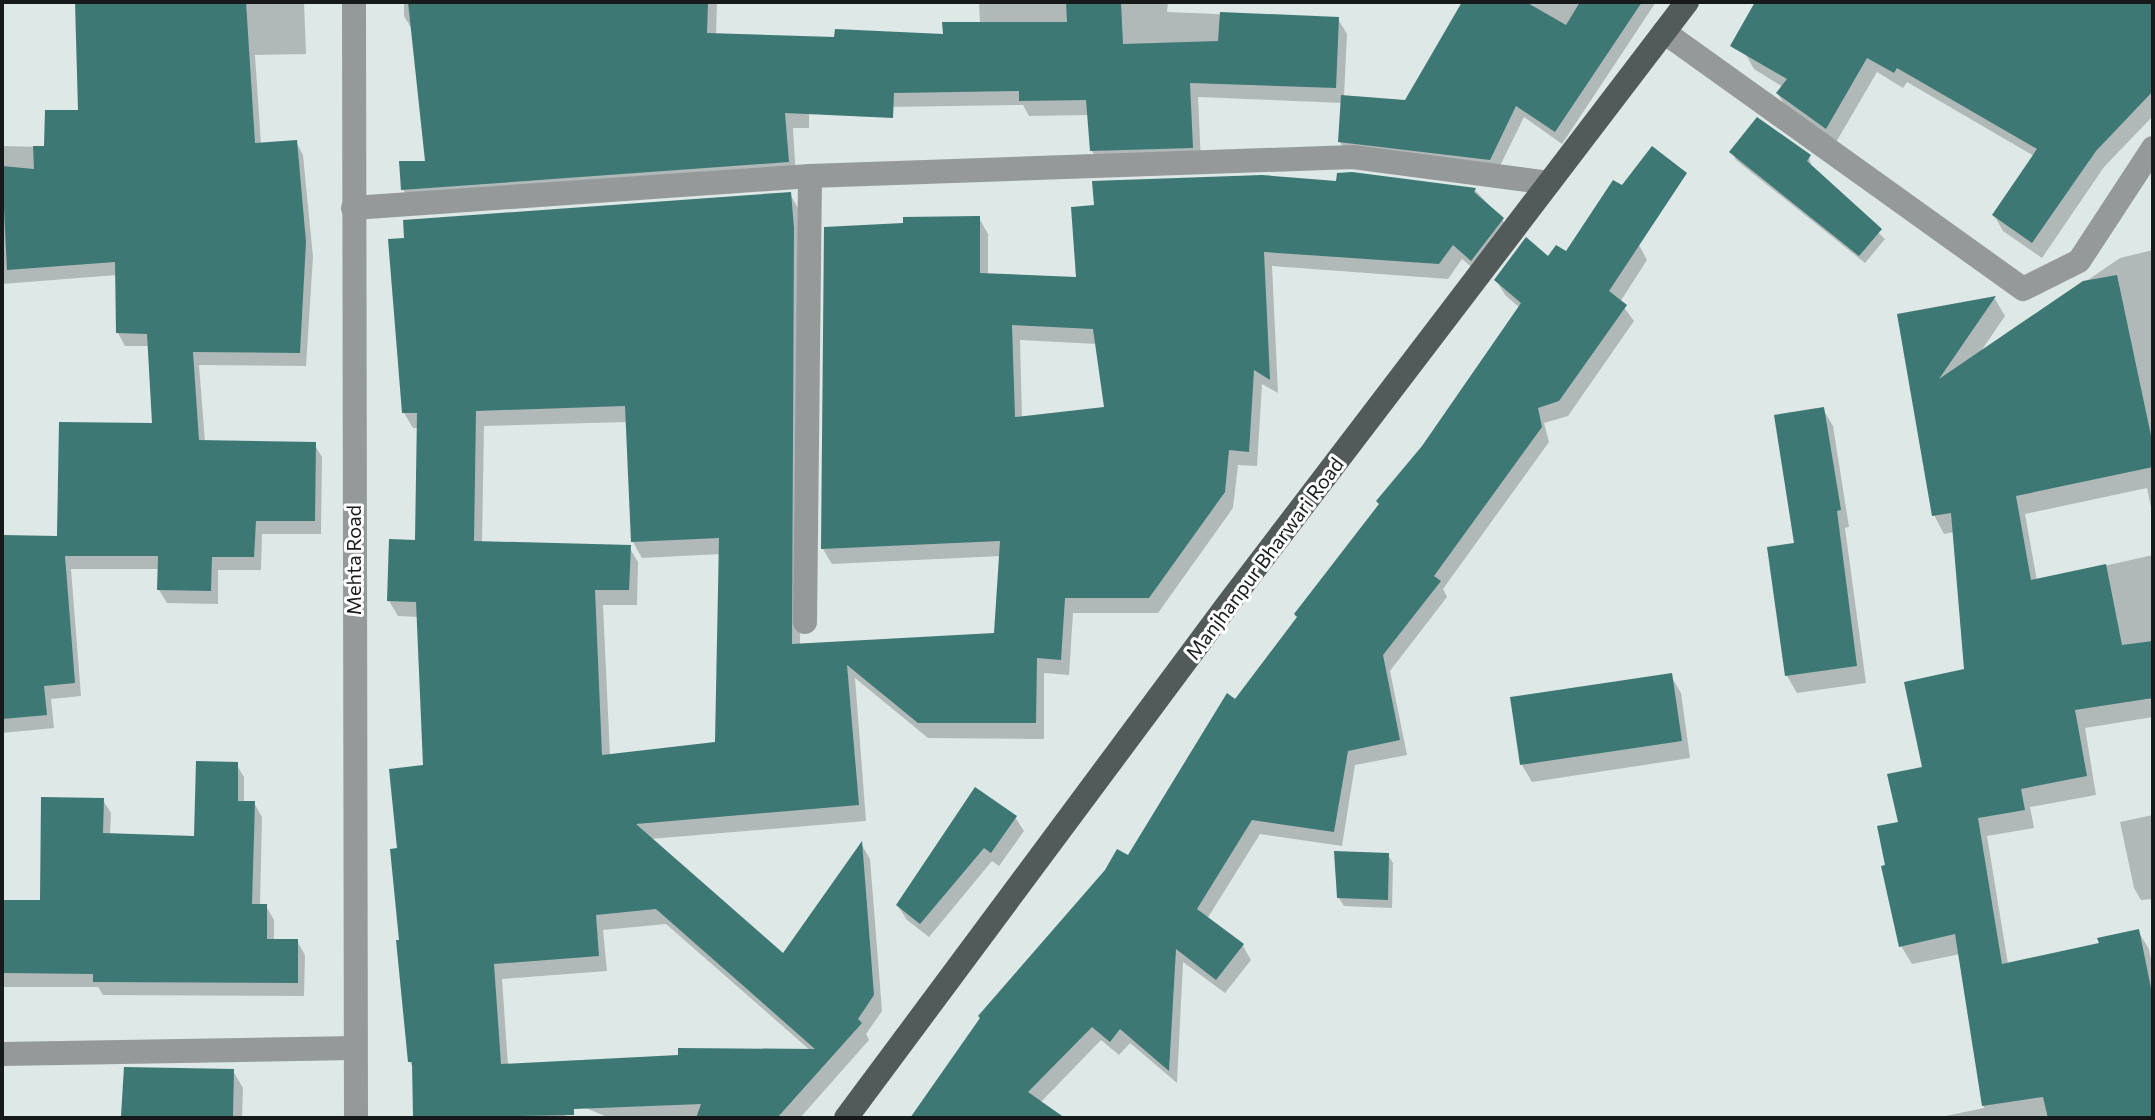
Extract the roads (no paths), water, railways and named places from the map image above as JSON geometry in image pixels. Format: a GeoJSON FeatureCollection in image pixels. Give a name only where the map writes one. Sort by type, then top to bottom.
{"type":"FeatureCollection","features":[{"type":"Feature","properties":{"kind":"main road","name":"Manjhanpur Bharwari Road"},"geometry":{"type":"LineString","coordinates":[[846,1118],[1228,604],[1687,2]]}},
{"type":"Feature","properties":{"kind":"street","name":"Mehta Road"},"geometry":{"type":"LineString","coordinates":[[354,2],[356,1118]]}},
{"type":"Feature","properties":{"kind":"street"},"geometry":{"type":"LineString","coordinates":[[1664,32],[2023,289],[2079,261],[2153,148]]}},
{"type":"Feature","properties":{"kind":"street"},"geometry":{"type":"LineString","coordinates":[[353,208],[810,176],[1353,157],[1549,183]]}},
{"type":"Feature","properties":{"kind":"street"},"geometry":{"type":"LineString","coordinates":[[805,622],[810,176]]}},
{"type":"Feature","properties":{"kind":"street"},"geometry":{"type":"LineString","coordinates":[[2,1054],[355,1048]]}}]}
